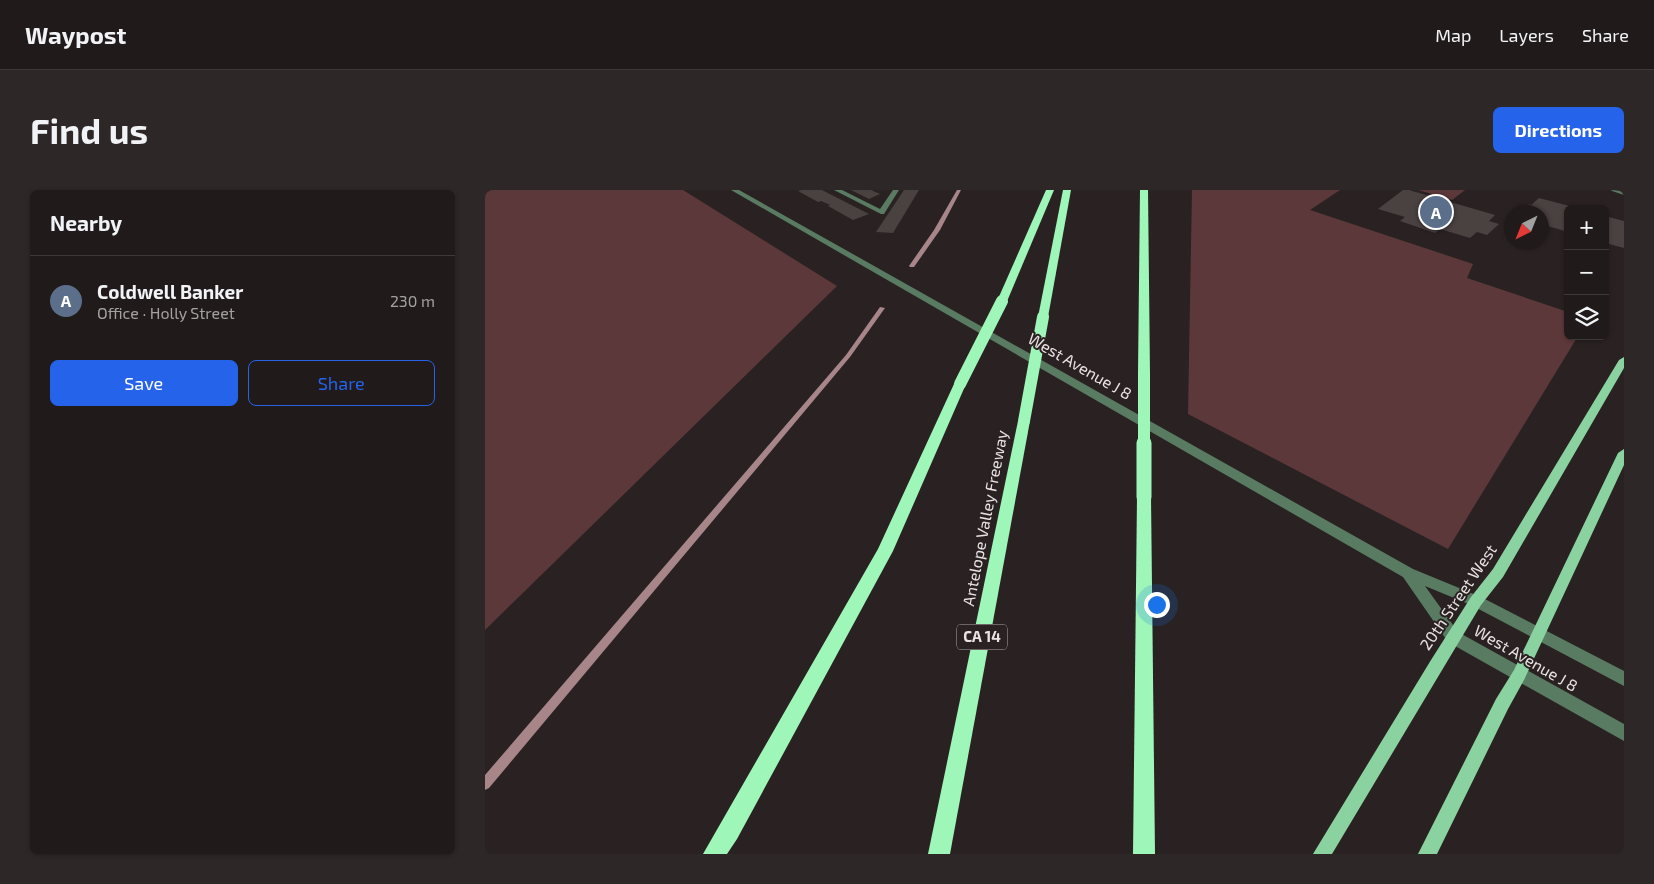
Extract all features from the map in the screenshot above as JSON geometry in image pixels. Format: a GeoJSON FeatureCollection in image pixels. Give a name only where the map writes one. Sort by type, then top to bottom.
{"type":"FeatureCollection","features":[{"type":"Feature","properties":{"kind":"highway"},"geometry":{"type":"LineString","coordinates":[[714,854],[734,823],[885,551],[960,384],[1003,299],[1050,190]]}},
{"type":"Feature","properties":{"kind":"highway","name":"Antelope Valley Freeway"},"geometry":{"type":"LineString","coordinates":[[939,854],[1024,421],[1067,190]]}},
{"type":"Feature","properties":{"kind":"highway"},"geometry":{"type":"LineString","coordinates":[[1144,190],[1144,854]]}},
{"type":"Feature","properties":{"kind":"main road","name":"20th Street West"},"geometry":{"type":"LineString","coordinates":[[1322,854],[1453,637],[1476,601],[1498,573],[1624,360]]}},
{"type":"Feature","properties":{"kind":"main road"},"geometry":{"type":"LineString","coordinates":[[1427,854],[1502,704],[1519,676],[1537,634],[1624,453]]}},
{"type":"Feature","properties":{"kind":"street","name":"West Avenue J 8"},"geometry":{"type":"LineString","coordinates":[[734,190],[1408,573],[1476,601],[1624,679]]}},
{"type":"Feature","properties":{"kind":"street"},"geometry":{"type":"LineString","coordinates":[[837,190],[881,212],[896,190]]}},
{"type":"Feature","properties":{"kind":"street"},"geometry":{"type":"LineString","coordinates":[[1614,190],[1624,192]]}},
{"type":"Feature","properties":{"kind":"street","name":"West Avenue J 8"},"geometry":{"type":"LineString","coordinates":[[1408,573],[1453,637],[1519,676],[1624,733]]}},
{"type":"Feature","properties":{"kind":"shaded area"},"geometry":{"type":"Polygon","coordinates":[[[485,190],[683,190],[837,286],[485,630],[485,190]]]}},
{"type":"Feature","properties":{"kind":"shaded area"},"geometry":{"type":"Polygon","coordinates":[[[1192,190],[1340,190],[1310,210],[1473,264],[1467,278],[1564,311],[1564,340],[1576,340],[1448,549],[1188,414],[1192,190]]]}},
{"type":"Feature","properties":{"kind":"shaded area"},"geometry":{"type":"Polygon","coordinates":[[[1418,190],[1465,190],[1452,200],[1418,190]]]}},
{"type":"Feature","properties":{"kind":"building"},"geometry":{"type":"Polygon","coordinates":[[[822,190],[869,214],[853,220],[828,206],[830,205],[821,201],[818,202],[798,191],[822,190]]]}},
{"type":"Feature","properties":{"kind":"building"},"geometry":{"type":"Polygon","coordinates":[[[851,190],[871,190],[880,194],[869,199],[851,190]]]}},
{"type":"Feature","properties":{"kind":"building"},"geometry":{"type":"Polygon","coordinates":[[[904,190],[919,190],[893,233],[876,232],[904,190]]]}},
{"type":"Feature","properties":{"kind":"building"},"geometry":{"type":"Polygon","coordinates":[[[1403,190],[1409,190],[1495,215],[1489,221],[1499,224],[1487,235],[1477,232],[1470,238],[1440,229],[1435,233],[1400,221],[1405,217],[1378,209],[1403,190]]]}},
{"type":"Feature","properties":{"kind":"building"},"geometry":{"type":"Polygon","coordinates":[[[1539,198],[1566,205],[1564,205],[1564,231],[1549,226],[1549,205],[1531,205],[1539,198]]]}},
{"type":"Feature","properties":{"kind":"building"},"geometry":{"type":"Polygon","coordinates":[[[1609,217],[1624,221],[1624,248],[1609,244],[1609,217]]]}},
{"type":"Feature","properties":{"kind":"waterway"},"geometry":{"type":"LineString","coordinates":[[912,266],[937,230],[959,190]]}},
{"type":"Feature","properties":{"kind":"waterway"},"geometry":{"type":"LineString","coordinates":[[485,784],[848,356],[882,308]]}},
{"type":"Feature","properties":{"kind":"place","name":"Coldwell Banker"},"geometry":{"type":"Point","coordinates":[1436,212]}}]}
